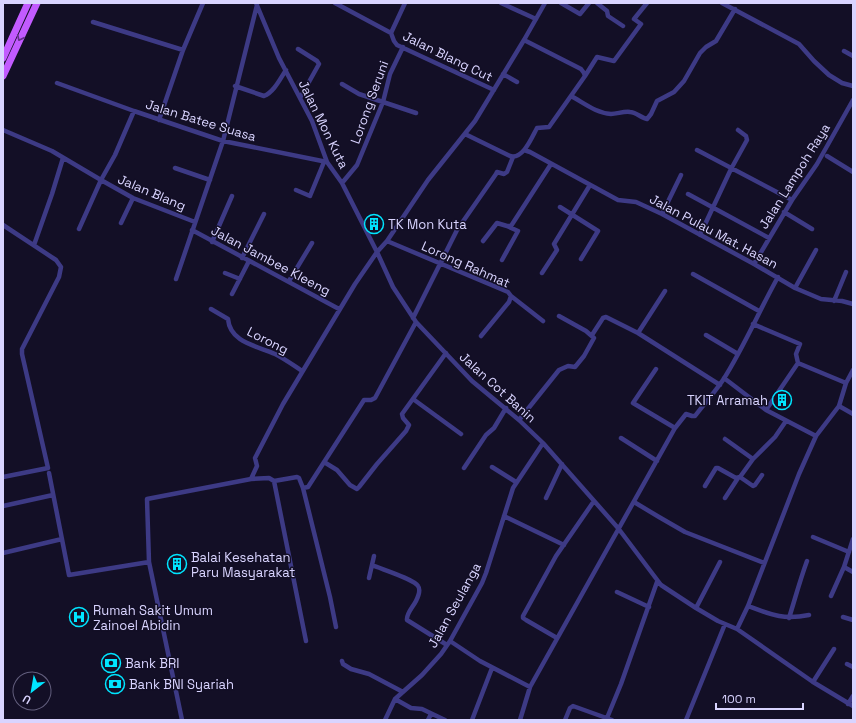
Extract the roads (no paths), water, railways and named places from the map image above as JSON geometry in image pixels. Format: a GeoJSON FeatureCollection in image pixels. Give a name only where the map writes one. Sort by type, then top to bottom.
{"type":"FeatureCollection","features":[{"type":"Feature","properties":{"kind":"main road"},"geometry":{"type":"LineString","coordinates":[[3,58],[5,47],[28,3]]}},
{"type":"Feature","properties":{"kind":"main road"},"geometry":{"type":"LineString","coordinates":[[3,76],[37,3]]}},
{"type":"Feature","properties":{"kind":"street"},"geometry":{"type":"LineString","coordinates":[[159,120],[183,50],[203,3]]}},
{"type":"Feature","properties":{"kind":"street","name":"Jalan Blang Cut"},"geometry":{"type":"LineString","coordinates":[[335,3],[391,33],[397,45],[494,90]]}},
{"type":"Feature","properties":{"kind":"street"},"geometry":{"type":"LineString","coordinates":[[391,33],[405,3]]}},
{"type":"Feature","properties":{"kind":"street"},"geometry":{"type":"LineString","coordinates":[[501,3],[536,19]]}},
{"type":"Feature","properties":{"kind":"street"},"geometry":{"type":"LineString","coordinates":[[252,478],[257,466],[256,458],[283,404],[339,309],[428,180],[465,134],[494,90],[544,3]]}},
{"type":"Feature","properties":{"kind":"street"},"geometry":{"type":"LineString","coordinates":[[561,3],[580,14],[589,3]]}},
{"type":"Feature","properties":{"kind":"street"},"geometry":{"type":"LineString","coordinates":[[597,3],[608,10],[608,16],[623,26]]}},
{"type":"Feature","properties":{"kind":"street"},"geometry":{"type":"LineString","coordinates":[[303,488],[308,487],[362,402],[364,400],[371,400],[375,398],[414,320],[439,264],[457,230],[497,172],[504,174],[507,172],[513,157],[524,150],[538,128],[549,128],[597,57],[614,61],[641,24],[634,19],[647,3]]}},
{"type":"Feature","properties":{"kind":"street"},"geometry":{"type":"LineString","coordinates":[[722,3],[799,44],[828,75],[842,83],[853,86]]}},
{"type":"Feature","properties":{"kind":"street"},"geometry":{"type":"LineString","coordinates":[[176,278],[223,141],[256,4]]}},
{"type":"Feature","properties":{"kind":"street","name":"Jalan Mon Kuta"},"geometry":{"type":"LineString","coordinates":[[256,4],[286,70],[312,121],[326,162],[342,183],[377,252]]}},
{"type":"Feature","properties":{"kind":"street"},"geometry":{"type":"LineString","coordinates":[[571,96],[597,112],[610,114],[629,112],[635,113],[644,119],[647,119],[657,101],[674,92],[684,81],[700,53],[706,46],[716,41],[735,9]]}},
{"type":"Feature","properties":{"kind":"street"},"geometry":{"type":"LineString","coordinates":[[93,22],[183,50]]}},
{"type":"Feature","properties":{"kind":"street"},"geometry":{"type":"LineString","coordinates":[[524,40],[581,69],[585,76]]}},
{"type":"Feature","properties":{"kind":"street","name":"Lorong Seruni"},"geometry":{"type":"LineString","coordinates":[[342,183],[357,165],[383,102],[390,74],[403,47]]}},
{"type":"Feature","properties":{"kind":"street"},"geometry":{"type":"LineString","coordinates":[[298,49],[317,61],[319,64],[300,98]]}},
{"type":"Feature","properties":{"kind":"street"},"geometry":{"type":"LineString","coordinates":[[844,51],[853,56]]}},
{"type":"Feature","properties":{"kind":"street"},"geometry":{"type":"LineString","coordinates":[[236,86],[264,96],[272,91],[286,70]]}},
{"type":"Feature","properties":{"kind":"street"},"geometry":{"type":"LineString","coordinates":[[503,74],[516,82]]}},
{"type":"Feature","properties":{"kind":"street"},"geometry":{"type":"LineString","coordinates":[[57,83],[134,111]]}},
{"type":"Feature","properties":{"kind":"street"},"geometry":{"type":"LineString","coordinates":[[342,84],[359,94],[416,113]]}},
{"type":"Feature","properties":{"kind":"street","name":"Jalan Lampoh Raya"},"geometry":{"type":"LineString","coordinates":[[754,264],[784,212],[817,164],[853,100]]}},
{"type":"Feature","properties":{"kind":"street","name":"Jalan Batee Suasa"},"geometry":{"type":"LineString","coordinates":[[79,229],[101,180],[115,155],[134,111],[223,141],[326,162]]}},
{"type":"Feature","properties":{"kind":"street"},"geometry":{"type":"LineString","coordinates":[[3,130],[41,146],[101,180]]}},
{"type":"Feature","properties":{"kind":"street"},"geometry":{"type":"LineString","coordinates":[[700,235],[714,208],[731,168],[747,138],[738,130]]}},
{"type":"Feature","properties":{"kind":"street"},"geometry":{"type":"LineString","coordinates":[[465,134],[513,157]]}},
{"type":"Feature","properties":{"kind":"street","name":"Jalan Pulau Mat. Hasan"},"geometry":{"type":"LineString","coordinates":[[524,150],[621,202],[636,202],[662,214],[795,288],[821,299],[853,304]]}},
{"type":"Feature","properties":{"kind":"street"},"geometry":{"type":"LineString","coordinates":[[697,150],[792,200]]}},
{"type":"Feature","properties":{"kind":"street"},"geometry":{"type":"LineString","coordinates":[[827,156],[853,172]]}},
{"type":"Feature","properties":{"kind":"street"},"geometry":{"type":"LineString","coordinates":[[34,245],[52,194],[62,158]]}},
{"type":"Feature","properties":{"kind":"street"},"geometry":{"type":"LineString","coordinates":[[296,190],[310,196],[326,162]]}},
{"type":"Feature","properties":{"kind":"street"},"geometry":{"type":"LineString","coordinates":[[507,226],[512,224],[551,164]]}},
{"type":"Feature","properties":{"kind":"street"},"geometry":{"type":"LineString","coordinates":[[175,168],[210,180]]}},
{"type":"Feature","properties":{"kind":"street"},"geometry":{"type":"LineString","coordinates":[[662,214],[681,175]]}},
{"type":"Feature","properties":{"kind":"street","name":"Jalan Blang"},"geometry":{"type":"LineString","coordinates":[[101,180],[134,198],[195,222]]}},
{"type":"Feature","properties":{"kind":"street"},"geometry":{"type":"LineString","coordinates":[[542,273],[557,250],[554,244],[590,185]]}},
{"type":"Feature","properties":{"kind":"street"},"geometry":{"type":"LineString","coordinates":[[688,194],[769,238]]}},
{"type":"Feature","properties":{"kind":"street"},"geometry":{"type":"LineString","coordinates":[[212,242],[232,196]]}},
{"type":"Feature","properties":{"kind":"street"},"geometry":{"type":"LineString","coordinates":[[121,223],[134,198]]}},
{"type":"Feature","properties":{"kind":"street"},"geometry":{"type":"LineString","coordinates":[[560,207],[598,231],[582,259]]}},
{"type":"Feature","properties":{"kind":"street"},"geometry":{"type":"LineString","coordinates":[[784,212],[812,229]]}},
{"type":"Feature","properties":{"kind":"street"},"geometry":{"type":"LineString","coordinates":[[242,258],[264,214]]}},
{"type":"Feature","properties":{"kind":"street"},"geometry":{"type":"LineString","coordinates":[[483,241],[497,222],[518,231],[502,260]]}},
{"type":"Feature","properties":{"kind":"street"},"geometry":{"type":"LineString","coordinates":[[3,225],[56,260],[61,267],[59,277],[22,349],[48,468],[3,477]]}},
{"type":"Feature","properties":{"kind":"street","name":"Jalan Jambee Kleeng"},"geometry":{"type":"LineString","coordinates":[[192,230],[339,309]]}},
{"type":"Feature","properties":{"kind":"street","name":"Lorong Rahmat"},"geometry":{"type":"LineString","coordinates":[[387,241],[508,292],[510,296],[509,302],[481,336]]}},
{"type":"Feature","properties":{"kind":"street"},"geometry":{"type":"LineString","coordinates":[[289,281],[312,243]]}},
{"type":"Feature","properties":{"kind":"street"},"geometry":{"type":"LineString","coordinates":[[795,288],[816,250]]}},
{"type":"Feature","properties":{"kind":"street","name":"Jalan Cot Banin"},"geometry":{"type":"LineString","coordinates":[[377,252],[393,288],[414,320],[472,381],[506,408],[543,443],[618,528],[657,582],[696,608],[724,624],[737,629],[813,682],[851,705]]}},
{"type":"Feature","properties":{"kind":"street"},"geometry":{"type":"LineString","coordinates":[[232,294],[249,261]]}},
{"type":"Feature","properties":{"kind":"street"},"geometry":{"type":"LineString","coordinates":[[834,301],[846,272]]}},
{"type":"Feature","properties":{"kind":"street"},"geometry":{"type":"LineString","coordinates":[[225,273],[240,279]]}},
{"type":"Feature","properties":{"kind":"street"},"geometry":{"type":"LineString","coordinates":[[693,274],[759,311]]}},
{"type":"Feature","properties":{"kind":"street"},"geometry":{"type":"LineString","coordinates":[[520,720],[530,687],[675,428],[686,414],[695,416],[720,385],[778,278]]}},
{"type":"Feature","properties":{"kind":"street"},"geometry":{"type":"LineString","coordinates":[[638,334],[665,291]]}},
{"type":"Feature","properties":{"kind":"street"},"geometry":{"type":"LineString","coordinates":[[510,296],[543,321]]}},
{"type":"Feature","properties":{"kind":"street","name":"Lorong"},"geometry":{"type":"LineString","coordinates":[[211,309],[228,319],[229,326],[241,341],[275,354],[302,371]]}},
{"type":"Feature","properties":{"kind":"street"},"geometry":{"type":"LineString","coordinates":[[559,316],[592,335]]}},
{"type":"Feature","properties":{"kind":"street"},"geometry":{"type":"LineString","coordinates":[[519,420],[559,370],[568,366],[575,367],[592,343],[594,338],[592,335],[603,318],[606,317],[638,334],[720,385]]}},
{"type":"Feature","properties":{"kind":"street"},"geometry":{"type":"LineString","coordinates":[[753,324],[800,344],[796,354],[798,363],[766,410]]}},
{"type":"Feature","properties":{"kind":"street"},"geometry":{"type":"LineString","coordinates":[[706,336],[738,354]]}},
{"type":"Feature","properties":{"kind":"street"},"geometry":{"type":"LineString","coordinates":[[324,462],[337,470],[352,487],[357,489],[408,427],[408,424],[402,415],[446,353]]}},
{"type":"Feature","properties":{"kind":"street"},"geometry":{"type":"LineString","coordinates":[[798,363],[846,383]]}},
{"type":"Feature","properties":{"kind":"street"},"geometry":{"type":"LineString","coordinates":[[656,370],[633,403],[675,428]]}},
{"type":"Feature","properties":{"kind":"street"},"geometry":{"type":"LineString","coordinates":[[737,629],[748,606],[816,436],[839,406],[846,383],[853,370]]}},
{"type":"Feature","properties":{"kind":"street"},"geometry":{"type":"LineString","coordinates":[[724,378],[766,410],[816,436]]}},
{"type":"Feature","properties":{"kind":"street"},"geometry":{"type":"LineString","coordinates":[[412,399],[461,434]]}},
{"type":"Feature","properties":{"kind":"street"},"geometry":{"type":"LineString","coordinates":[[839,406],[853,414]]}},
{"type":"Feature","properties":{"kind":"street"},"geometry":{"type":"LineString","coordinates":[[464,468],[486,435],[494,428],[506,408]]}},
{"type":"Feature","properties":{"kind":"street"},"geometry":{"type":"LineString","coordinates":[[725,498],[753,458],[775,437],[786,421]]}},
{"type":"Feature","properties":{"kind":"street"},"geometry":{"type":"LineString","coordinates":[[621,438],[657,461]]}},
{"type":"Feature","properties":{"kind":"street"},"geometry":{"type":"LineString","coordinates":[[725,439],[753,458]]}},
{"type":"Feature","properties":{"kind":"street","name":"Jalan Seulanga"},"geometry":{"type":"LineString","coordinates":[[395,699],[426,672],[449,643],[482,583],[513,488],[543,443]]}},
{"type":"Feature","properties":{"kind":"street"},"geometry":{"type":"LineString","coordinates":[[546,498],[562,464]]}},
{"type":"Feature","properties":{"kind":"street"},"geometry":{"type":"LineString","coordinates":[[492,467],[516,482]]}},
{"type":"Feature","properties":{"kind":"street"},"geometry":{"type":"LineString","coordinates":[[705,486],[718,468],[755,486],[762,475]]}},
{"type":"Feature","properties":{"kind":"street"},"geometry":{"type":"LineString","coordinates":[[49,473],[69,576],[149,562]]}},
{"type":"Feature","properties":{"kind":"street"},"geometry":{"type":"LineString","coordinates":[[182,720],[149,562],[147,499],[252,478],[269,478],[274,481],[298,477],[303,488],[336,627]]}},
{"type":"Feature","properties":{"kind":"street"},"geometry":{"type":"LineString","coordinates":[[274,481],[306,641]]}},
{"type":"Feature","properties":{"kind":"street"},"geometry":{"type":"LineString","coordinates":[[3,506],[53,495]]}},
{"type":"Feature","properties":{"kind":"street"},"geometry":{"type":"LineString","coordinates":[[557,638],[526,620],[523,616],[556,556],[594,501]]}},
{"type":"Feature","properties":{"kind":"street"},"geometry":{"type":"LineString","coordinates":[[634,502],[685,532],[764,563]]}},
{"type":"Feature","properties":{"kind":"street"},"geometry":{"type":"LineString","coordinates":[[504,516],[564,545]]}},
{"type":"Feature","properties":{"kind":"street"},"geometry":{"type":"LineString","coordinates":[[813,537],[849,552]]}},
{"type":"Feature","properties":{"kind":"street"},"geometry":{"type":"LineString","coordinates":[[3,552],[62,539]]}},
{"type":"Feature","properties":{"kind":"street"},"geometry":{"type":"LineString","coordinates":[[831,596],[844,567],[853,539]]}},
{"type":"Feature","properties":{"kind":"street"},"geometry":{"type":"LineString","coordinates":[[369,578],[374,556]]}},
{"type":"Feature","properties":{"kind":"street"},"geometry":{"type":"LineString","coordinates":[[789,618],[797,595],[799,582],[807,561]]}},
{"type":"Feature","properties":{"kind":"street"},"geometry":{"type":"LineString","coordinates":[[696,608],[720,562]]}},
{"type":"Feature","properties":{"kind":"street"},"geometry":{"type":"LineString","coordinates":[[372,566],[403,577],[418,586],[419,593],[407,616],[407,620],[492,668],[530,687]]}},
{"type":"Feature","properties":{"kind":"street"},"geometry":{"type":"LineString","coordinates":[[844,567],[853,572]]}},
{"type":"Feature","properties":{"kind":"street"},"geometry":{"type":"LineString","coordinates":[[565,720],[570,708],[573,706],[610,719],[657,582]]}},
{"type":"Feature","properties":{"kind":"street"},"geometry":{"type":"LineString","coordinates":[[617,592],[649,607]]}},
{"type":"Feature","properties":{"kind":"street"},"geometry":{"type":"LineString","coordinates":[[748,606],[773,615],[789,618],[809,615]]}},
{"type":"Feature","properties":{"kind":"street"},"geometry":{"type":"LineString","coordinates":[[843,617],[853,620]]}},
{"type":"Feature","properties":{"kind":"street"},"geometry":{"type":"LineString","coordinates":[[686,720],[724,624]]}},
{"type":"Feature","properties":{"kind":"street"},"geometry":{"type":"LineString","coordinates":[[813,682],[834,649]]}},
{"type":"Feature","properties":{"kind":"street"},"geometry":{"type":"LineString","coordinates":[[342,661],[343,664],[352,669],[369,674],[403,692]]}},
{"type":"Feature","properties":{"kind":"street"},"geometry":{"type":"LineString","coordinates":[[847,664],[853,667]]}},
{"type":"Feature","properties":{"kind":"street"},"geometry":{"type":"LineString","coordinates":[[472,720],[492,668]]}},
{"type":"Feature","properties":{"kind":"street"},"geometry":{"type":"LineString","coordinates":[[851,705],[853,696]]}},
{"type":"Feature","properties":{"kind":"street"},"geometry":{"type":"LineString","coordinates":[[385,720],[395,699],[411,708],[422,710],[445,720]]}},
{"type":"Feature","properties":{"kind":"street"},"geometry":{"type":"LineString","coordinates":[[428,720],[431,714]]}},
{"type":"Feature","properties":{"kind":"place","name":"TK Mon Kuta"},"geometry":{"type":"Point","coordinates":[374,224]}},
{"type":"Feature","properties":{"kind":"place","name":"TKIT Arramah"},"geometry":{"type":"Point","coordinates":[782,400]}},
{"type":"Feature","properties":{"kind":"place","name":"Balai Kesehatan Paru Masyarakat"},"geometry":{"type":"Point","coordinates":[177,564]}},
{"type":"Feature","properties":{"kind":"place","name":"Rumah Sakit Umum Zainoel Abidin"},"geometry":{"type":"Point","coordinates":[79,617]}},
{"type":"Feature","properties":{"kind":"place","name":"Bank BRI"},"geometry":{"type":"Point","coordinates":[111,663]}},
{"type":"Feature","properties":{"kind":"place","name":"Bank BNI Syariah"},"geometry":{"type":"Point","coordinates":[115,684]}}]}
